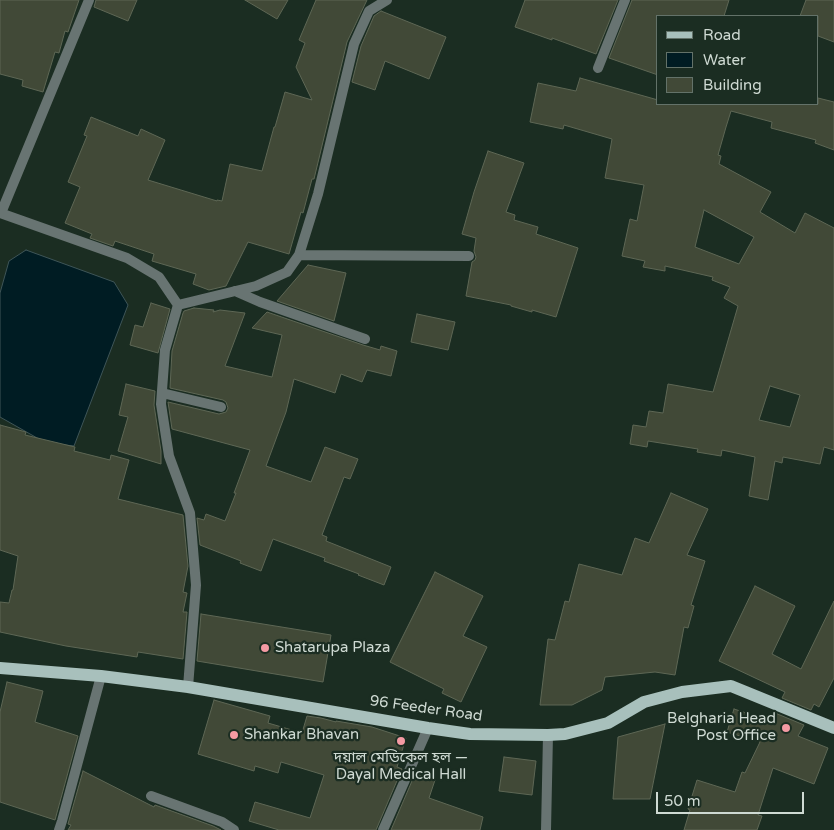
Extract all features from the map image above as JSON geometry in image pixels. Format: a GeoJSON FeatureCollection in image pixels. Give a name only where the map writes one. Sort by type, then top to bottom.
{"type":"FeatureCollection","features":[{"type":"Feature","properties":{"kind":"main road","name":"96 Feeder Road"},"geometry":{"type":"LineString","coordinates":[[0,668],[101,676],[188,688],[470,734],[565,734],[608,723],[644,702],[682,692],[731,686],[834,728]]}},
{"type":"Feature","properties":{"kind":"street"},"geometry":{"type":"LineString","coordinates":[[88,0],[0,213],[127,258],[159,277],[178,306],[165,350],[161,404],[169,456],[190,514],[196,585],[188,688]]}},
{"type":"Feature","properties":{"kind":"street"},"geometry":{"type":"LineString","coordinates":[[178,306],[256,286],[287,272],[299,254],[318,194],[354,44],[369,11],[387,0]]}},
{"type":"Feature","properties":{"kind":"street"},"geometry":{"type":"LineString","coordinates":[[598,68],[625,0]]}},
{"type":"Feature","properties":{"kind":"street"},"geometry":{"type":"LineString","coordinates":[[299,254],[469,256]]}},
{"type":"Feature","properties":{"kind":"street"},"geometry":{"type":"LineString","coordinates":[[236,291],[260,302],[365,339]]}},
{"type":"Feature","properties":{"kind":"street"},"geometry":{"type":"LineString","coordinates":[[162,393],[221,407]]}},
{"type":"Feature","properties":{"kind":"street"},"geometry":{"type":"LineString","coordinates":[[59,830],[101,676]]}},
{"type":"Feature","properties":{"kind":"street"},"geometry":{"type":"LineString","coordinates":[[383,830],[428,728]]}},
{"type":"Feature","properties":{"kind":"street"},"geometry":{"type":"LineString","coordinates":[[546,830],[548,735]]}},
{"type":"Feature","properties":{"kind":"street"},"geometry":{"type":"LineString","coordinates":[[151,796],[222,822],[233,830]]}},
{"type":"Feature","properties":{"kind":"water"},"geometry":{"type":"Polygon","coordinates":[[[26,250],[114,282],[128,305],[74,446],[46,443],[0,417],[0,293],[9,261],[26,250]]]}},
{"type":"Feature","properties":{"kind":"building"},"geometry":{"type":"Polygon","coordinates":[[[0,0],[79,0],[68,32],[65,31],[59,53],[55,52],[43,92],[22,86],[23,80],[0,74],[0,0]]]}},
{"type":"Feature","properties":{"kind":"building"},"geometry":{"type":"Polygon","coordinates":[[[96,0],[137,0],[128,21],[94,7],[96,0]]]}},
{"type":"Feature","properties":{"kind":"building"},"geometry":{"type":"Polygon","coordinates":[[[245,0],[288,0],[277,19],[245,0]]]}},
{"type":"Feature","properties":{"kind":"building"},"geometry":{"type":"Polygon","coordinates":[[[316,0],[367,0],[347,42],[314,179],[312,179],[303,213],[301,212],[289,254],[248,242],[226,286],[209,290],[193,284],[196,274],[152,261],[154,254],[115,241],[113,246],[90,238],[92,234],[65,223],[80,187],[68,182],[87,136],[84,135],[91,117],[138,136],[141,129],[165,140],[148,180],[222,201],[230,164],[262,171],[285,92],[312,100],[296,67],[305,43],[299,40],[316,0]]]}},
{"type":"Feature","properties":{"kind":"building"},"geometry":{"type":"Polygon","coordinates":[[[525,0],[618,0],[596,54],[515,27],[525,0]]]}},
{"type":"Feature","properties":{"kind":"building"},"geometry":{"type":"Polygon","coordinates":[[[632,0],[729,0],[724,15],[656,15],[656,74],[609,58],[632,0]]]}},
{"type":"Feature","properties":{"kind":"building"},"geometry":{"type":"Polygon","coordinates":[[[806,0],[834,0],[834,42],[819,36],[819,15],[800,15],[806,0]]]}},
{"type":"Feature","properties":{"kind":"building"},"geometry":{"type":"Polygon","coordinates":[[[381,11],[446,37],[429,79],[385,61],[375,90],[352,82],[361,46],[374,16],[381,11]]]}},
{"type":"Feature","properties":{"kind":"building"},"geometry":{"type":"Polygon","coordinates":[[[580,78],[656,99],[656,105],[819,105],[819,98],[834,102],[834,150],[815,143],[816,140],[771,128],[772,122],[731,111],[718,155],[721,156],[719,164],[771,192],[760,212],[795,233],[805,213],[834,228],[834,450],[824,447],[820,464],[783,457],[782,463],[775,461],[768,500],[749,496],[755,457],[722,450],[721,456],[697,452],[698,449],[648,441],[647,447],[630,444],[633,425],[646,427],[649,411],[663,413],[668,384],[713,392],[738,306],[724,298],[730,287],[712,280],[713,277],[665,266],[665,271],[643,267],[645,261],[622,256],[630,219],[637,221],[644,185],[605,178],[612,139],[564,125],[563,129],[530,122],[538,83],[576,91],[580,78]],[[704,210],[695,247],[739,264],[754,237],[704,210]],[[770,386],[759,420],[790,427],[800,395],[770,386]]]}},
{"type":"Feature","properties":{"kind":"building"},"geometry":{"type":"Polygon","coordinates":[[[488,151],[524,163],[506,212],[515,215],[514,220],[538,227],[536,234],[578,248],[556,317],[466,296],[472,262],[476,257],[474,251],[476,238],[462,234],[488,151]]]}},
{"type":"Feature","properties":{"kind":"building"},"geometry":{"type":"Polygon","coordinates":[[[308,265],[346,273],[334,321],[277,301],[308,265]]]}},
{"type":"Feature","properties":{"kind":"building"},"geometry":{"type":"Polygon","coordinates":[[[151,303],[170,309],[158,353],[130,345],[135,325],[143,327],[151,303]]]}},
{"type":"Feature","properties":{"kind":"building"},"geometry":{"type":"Polygon","coordinates":[[[194,308],[214,310],[213,312],[220,310],[245,313],[225,366],[272,377],[282,335],[252,328],[267,312],[363,345],[380,350],[381,346],[397,351],[391,376],[367,370],[362,382],[341,374],[335,393],[294,379],[286,412],[266,466],[311,482],[325,447],[358,459],[350,479],[344,477],[322,535],[327,537],[326,541],[391,567],[384,585],[324,561],[325,558],[273,539],[261,571],[200,545],[197,518],[204,520],[206,514],[225,521],[250,450],[172,429],[168,402],[219,414],[226,412],[228,408],[223,400],[170,388],[172,351],[183,313],[194,308]]]}},
{"type":"Feature","properties":{"kind":"building"},"geometry":{"type":"Polygon","coordinates":[[[417,314],[455,322],[448,350],[411,342],[417,314]]]}},
{"type":"Feature","properties":{"kind":"building"},"geometry":{"type":"Polygon","coordinates":[[[126,384],[155,391],[154,405],[161,451],[161,464],[118,451],[128,417],[119,415],[126,384]]]}},
{"type":"Feature","properties":{"kind":"building"},"geometry":{"type":"Polygon","coordinates":[[[0,425],[26,432],[25,435],[75,447],[74,451],[110,460],[111,455],[129,460],[118,499],[183,515],[188,566],[183,592],[187,593],[183,612],[187,612],[183,659],[138,652],[137,657],[66,646],[0,632],[0,602],[9,603],[18,556],[0,550],[0,425]]]}},
{"type":"Feature","properties":{"kind":"building"},"geometry":{"type":"Polygon","coordinates":[[[671,493],[708,509],[687,555],[705,561],[691,605],[694,606],[688,628],[684,627],[675,675],[655,672],[605,677],[602,690],[572,705],[540,705],[548,639],[555,640],[565,601],[569,602],[579,564],[622,575],[635,538],[649,543],[671,493]]]}},
{"type":"Feature","properties":{"kind":"building"},"geometry":{"type":"Polygon","coordinates":[[[435,572],[483,596],[463,636],[487,647],[461,702],[442,693],[444,689],[390,662],[435,572]]]}},
{"type":"Feature","properties":{"kind":"building"},"geometry":{"type":"Polygon","coordinates":[[[755,586],[795,606],[772,654],[801,669],[834,601],[834,678],[819,707],[814,704],[811,710],[782,698],[785,692],[719,661],[755,586]]]}},
{"type":"Feature","properties":{"kind":"building","name":"Shatarupa Plaza"},"geometry":{"type":"Polygon","coordinates":[[[201,614],[331,635],[323,682],[197,661],[201,614]]]}},
{"type":"Feature","properties":{"kind":"building"},"geometry":{"type":"Polygon","coordinates":[[[7,682],[43,691],[35,722],[78,736],[55,820],[0,802],[0,712],[7,682]]]}},
{"type":"Feature","properties":{"kind":"building"},"geometry":{"type":"Polygon","coordinates":[[[214,700],[270,716],[268,723],[302,733],[307,716],[372,727],[406,738],[397,767],[402,769],[376,830],[279,830],[249,821],[255,802],[310,818],[324,775],[281,762],[278,773],[255,766],[254,771],[198,754],[214,700]]]}},
{"type":"Feature","properties":{"kind":"building"},"geometry":{"type":"Polygon","coordinates":[[[734,709],[771,721],[775,713],[804,725],[798,736],[828,748],[814,784],[773,768],[758,815],[762,816],[757,830],[684,830],[697,780],[735,792],[742,772],[745,773],[760,742],[727,732],[734,709]]]}},
{"type":"Feature","properties":{"kind":"building"},"geometry":{"type":"Polygon","coordinates":[[[665,724],[650,799],[613,799],[618,737],[665,724]]]}},
{"type":"Feature","properties":{"kind":"building"},"geometry":{"type":"Polygon","coordinates":[[[504,757],[536,761],[532,795],[499,791],[504,757]]]}},
{"type":"Feature","properties":{"kind":"building"},"geometry":{"type":"Polygon","coordinates":[[[83,771],[154,807],[155,805],[221,830],[68,830],[71,825],[68,824],[83,771]]]}},
{"type":"Feature","properties":{"kind":"building"},"geometry":{"type":"Polygon","coordinates":[[[415,774],[435,780],[429,798],[483,817],[480,830],[391,830],[415,774]]]}},
{"type":"Feature","properties":{"kind":"place","name":"Shatarupa Plaza"},"geometry":{"type":"Point","coordinates":[265,648]}},
{"type":"Feature","properties":{"kind":"place","name":"Belgharia Head Post Office"},"geometry":{"type":"Point","coordinates":[786,728]}},
{"type":"Feature","properties":{"kind":"place","name":"Shankar Bhavan"},"geometry":{"type":"Point","coordinates":[234,735]}},
{"type":"Feature","properties":{"kind":"place","name":"দয়াল মেডিকেল হল — Dayal Medical Hall"},"geometry":{"type":"Point","coordinates":[401,741]}}]}
